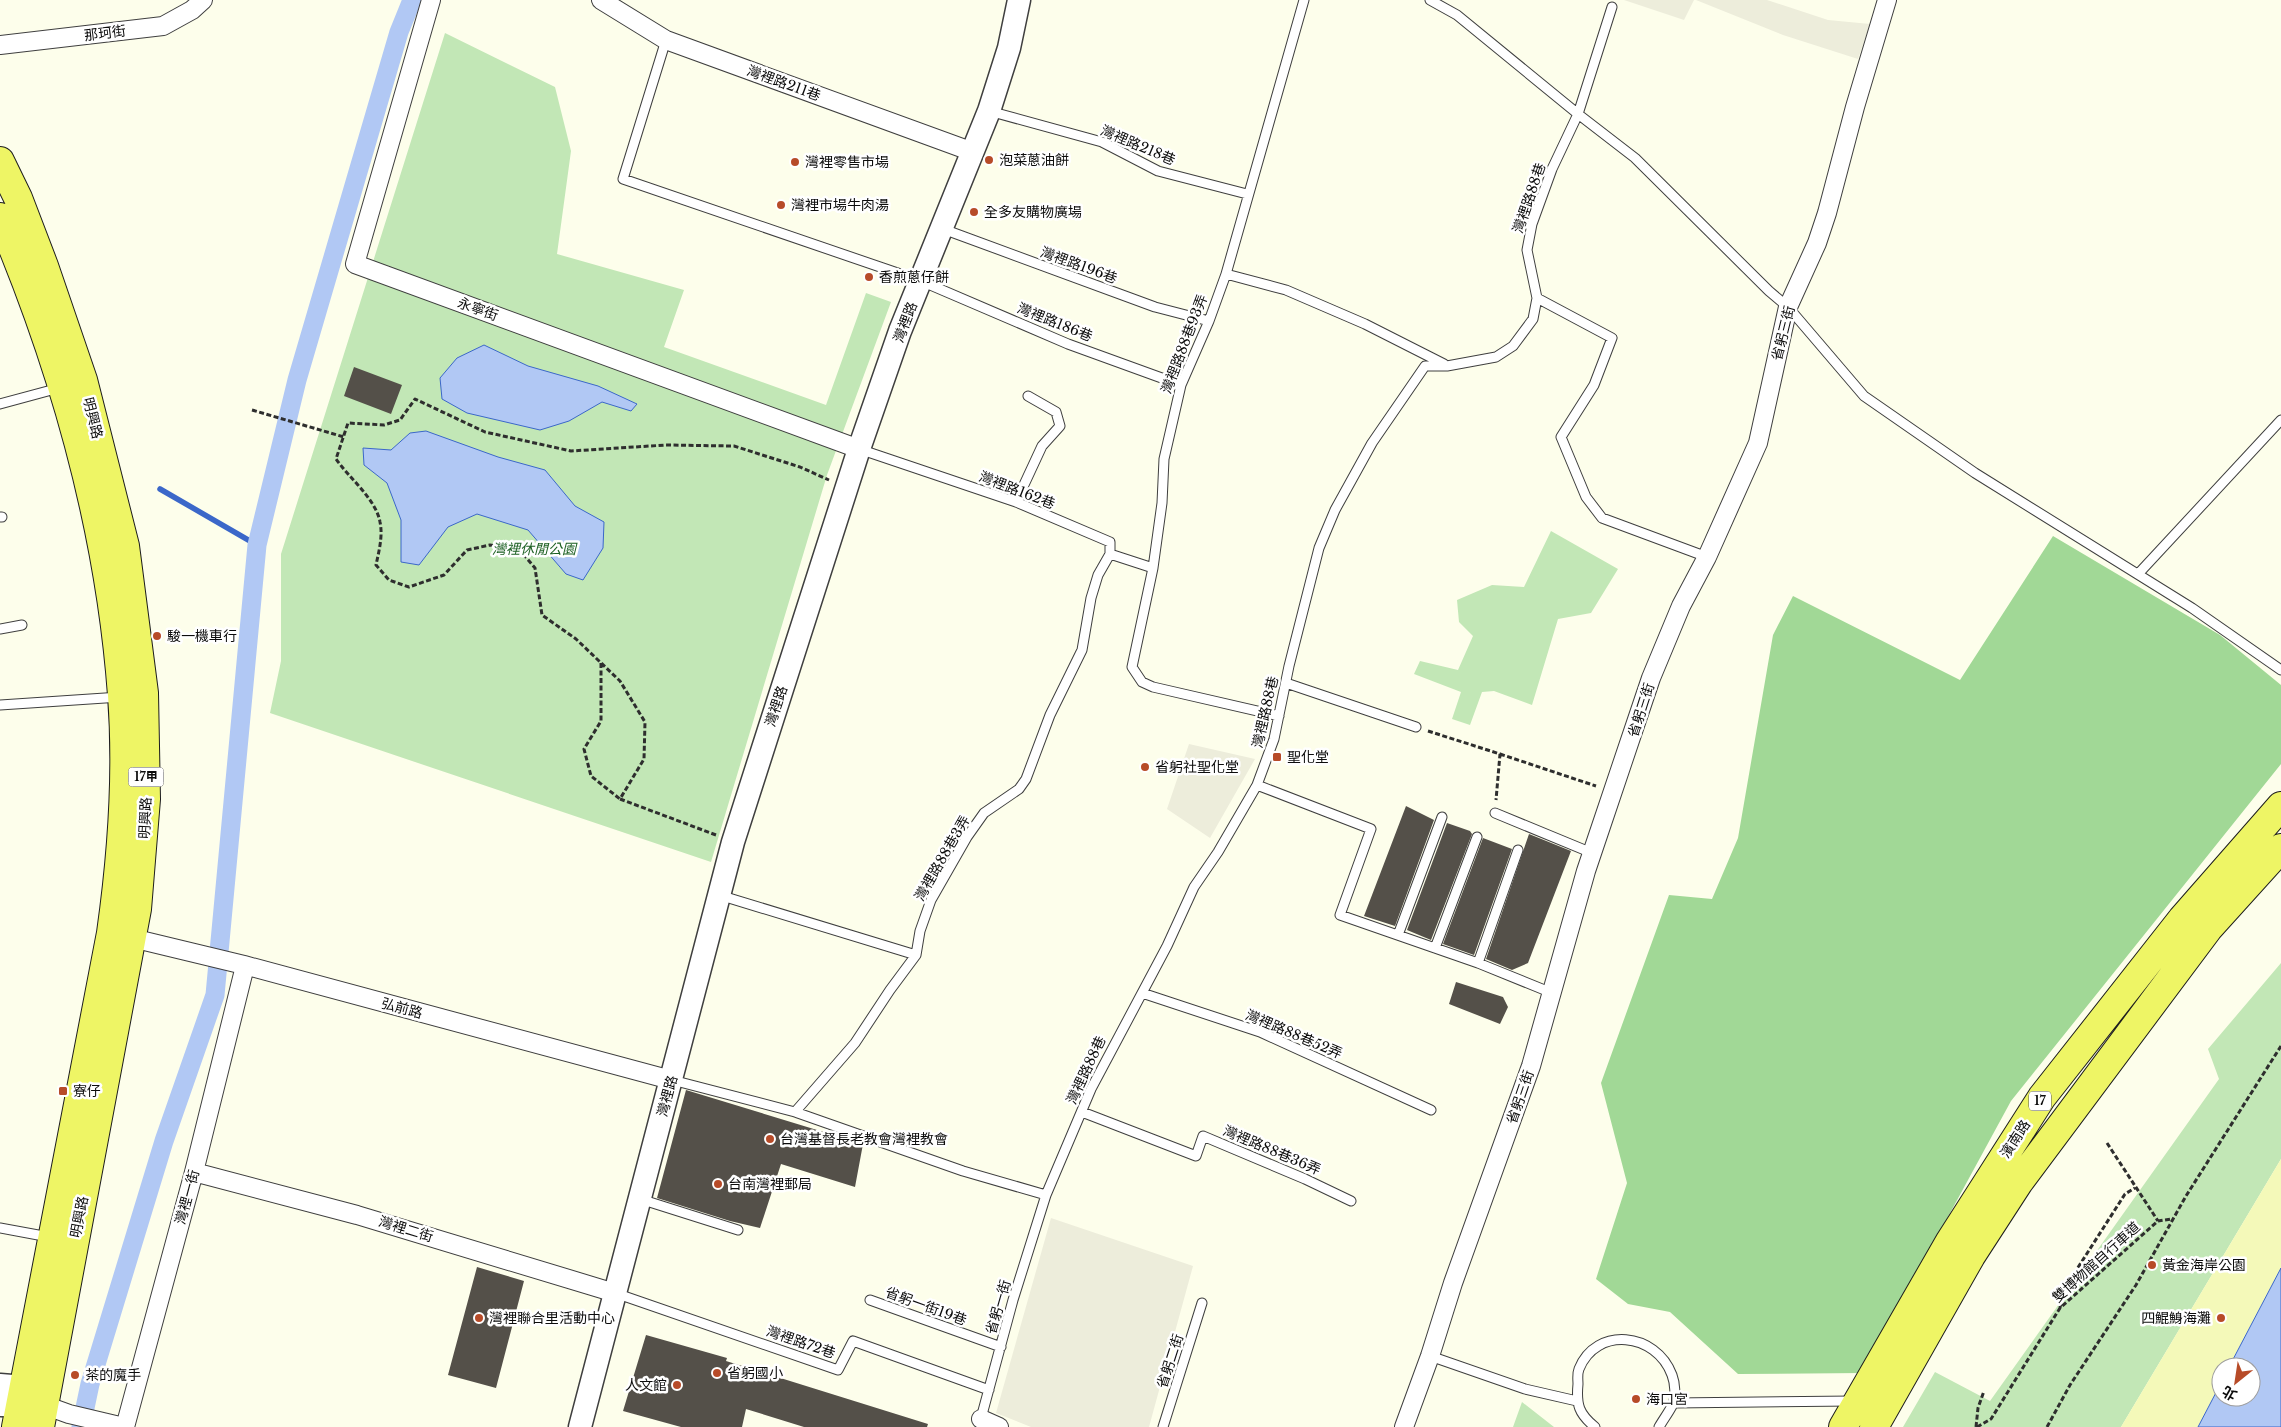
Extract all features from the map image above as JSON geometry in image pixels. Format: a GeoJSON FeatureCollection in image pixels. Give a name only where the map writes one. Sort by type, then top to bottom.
{"type":"FeatureCollection","features":[{"type":"Feature","properties":{"kind":"main road","name":"明興路"},"geometry":{"type":"LineString","coordinates":[[0,161],[18,198],[44,266],[73,383],[104,547],[116,626],[122,697],[124,798],[116,902],[21,1406]]}},
{"type":"Feature","properties":{"kind":"main road","name":"明興路"},"geometry":{"type":"LineString","coordinates":[[1,221],[73,383],[125,546],[144,693],[146,799],[141,872],[132,938],[21,1406]]}},
{"type":"Feature","properties":{"kind":"main road","name":"濱南路"},"geometry":{"type":"LineString","coordinates":[[1843,1427],[1950,1241],[2042,1097],[2182,919],[2281,806]]}},
{"type":"Feature","properties":{"kind":"main road","name":"濱南路"},"geometry":{"type":"LineString","coordinates":[[1874,1427],[1971,1256],[2019,1182],[2208,929],[2281,848]]}},
{"type":"Feature","properties":{"kind":"street","name":"那珂街"},"geometry":{"type":"LineString","coordinates":[[0,45],[164,26],[192,10],[203,0]]}},
{"type":"Feature","properties":{"kind":"street","name":"永寧街"},"geometry":{"type":"LineString","coordinates":[[431,0],[355,264],[859,449]]}},
{"type":"Feature","properties":{"kind":"street","name":"灣裡路211巷"},"geometry":{"type":"LineString","coordinates":[[601,0],[666,40],[973,152]]}},
{"type":"Feature","properties":{"kind":"street","name":"灣裡路"},"geometry":{"type":"LineString","coordinates":[[580,1427],[733,842],[846,487],[900,331],[989,111],[1009,48],[1019,0]]}},
{"type":"Feature","properties":{"kind":"street","name":"省躬三街"},"geometry":{"type":"LineString","coordinates":[[1404,1427],[1430,1356],[1453,1283],[1531,1066],[1592,853],[1651,678],[1681,606],[1707,557],[1758,443],[1788,307],[1817,242],[1827,213],[1855,107],[1888,0]]}},
{"type":"Feature","properties":{"kind":"street","name":"弘前路"},"geometry":{"type":"LineString","coordinates":[[132,938],[671,1080]]}},
{"type":"Feature","properties":{"kind":"street","name":"灣裡一街"},"geometry":{"type":"LineString","coordinates":[[120,1426],[194,1172],[244,966]]}},
{"type":"Feature","properties":{"kind":"street","name":"灣裡二街"},"geometry":{"type":"LineString","coordinates":[[194,1172],[357,1214],[615,1293]]}},
{"type":"Feature","properties":{"kind":"street"},"geometry":{"type":"LineString","coordinates":[[21,1406],[69,1414],[120,1426]]}},
{"type":"Feature","properties":{"kind":"street"},"geometry":{"type":"LineString","coordinates":[[980,1423],[999,1427]]}},
{"type":"Feature","properties":{"kind":"lane"},"geometry":{"type":"LineString","coordinates":[[1430,0],[1457,15],[1635,158],[1769,291],[1788,307],[1864,396],[1975,473],[2139,573],[2281,670]]}},
{"type":"Feature","properties":{"kind":"lane","name":"灣裡路88巷93弄"},"geometry":{"type":"LineString","coordinates":[[1279,716],[1153,687],[1142,682],[1136,676],[1132,667],[1153,568],[1162,503],[1164,459],[1180,385],[1226,274],[1286,67],[1300,1]]}},
{"type":"Feature","properties":{"kind":"lane","name":"灣裡路88巷"},"geometry":{"type":"LineString","coordinates":[[1046,1195],[1103,1066],[1142,993],[1194,887],[1218,852],[1257,785],[1268,758],[1279,716],[1319,548],[1335,510],[1372,443],[1425,366],[1447,366],[1496,357],[1513,346],[1532,319],[1537,298],[1527,250],[1532,224],[1552,169],[1578,114],[1612,7]]}},
{"type":"Feature","properties":{"kind":"lane","name":"灣裡路186巷"},"geometry":{"type":"LineString","coordinates":[[666,40],[623,179],[921,281],[1068,344],[1180,385]]}},
{"type":"Feature","properties":{"kind":"lane","name":"灣裡路218巷"},"geometry":{"type":"LineString","coordinates":[[989,111],[1102,142],[1158,171],[1248,194]]}},
{"type":"Feature","properties":{"kind":"lane","name":"灣裡路196巷"},"geometry":{"type":"LineString","coordinates":[[942,229],[1154,307],[1208,321]]}},
{"type":"Feature","properties":{"kind":"lane"},"geometry":{"type":"LineString","coordinates":[[1226,274],[1286,290],[1365,324],[1447,366]]}},
{"type":"Feature","properties":{"kind":"lane"},"geometry":{"type":"LineString","coordinates":[[1537,298],[1612,338],[1594,385],[1561,437],[1586,497],[1602,518],[1707,557]]}},
{"type":"Feature","properties":{"kind":"lane"},"geometry":{"type":"LineString","coordinates":[[0,404],[73,383]]}},
{"type":"Feature","properties":{"kind":"lane"},"geometry":{"type":"LineString","coordinates":[[1016,502],[1042,446],[1060,426],[1056,412],[1028,396]]}},
{"type":"Feature","properties":{"kind":"lane"},"geometry":{"type":"LineString","coordinates":[[2139,573],[2281,420]]}},
{"type":"Feature","properties":{"kind":"lane","name":"灣裡路162巷"},"geometry":{"type":"LineString","coordinates":[[859,449],[1016,502],[1110,542],[1110,554]]}},
{"type":"Feature","properties":{"kind":"lane"},"geometry":{"type":"LineString","coordinates":[[1110,554],[1153,568]]}},
{"type":"Feature","properties":{"kind":"lane","name":"灣裡路88巷3弄"},"geometry":{"type":"LineString","coordinates":[[795,1112],[855,1043],[916,955],[920,931],[931,900],[967,837],[984,812],[1019,789],[1026,779],[1050,715],[1082,650],[1091,598],[1098,575],[1110,554]]}},
{"type":"Feature","properties":{"kind":"lane"},"geometry":{"type":"LineString","coordinates":[[0,629],[22,626]]}},
{"type":"Feature","properties":{"kind":"lane"},"geometry":{"type":"LineString","coordinates":[[1286,683],[1416,728]]}},
{"type":"Feature","properties":{"kind":"lane"},"geometry":{"type":"LineString","coordinates":[[0,705],[122,697]]}},
{"type":"Feature","properties":{"kind":"lane"},"geometry":{"type":"LineString","coordinates":[[1257,785],[1371,830],[1340,915],[1478,963],[1552,993]]}},
{"type":"Feature","properties":{"kind":"lane"},"geometry":{"type":"LineString","coordinates":[[1495,813],[1592,853]]}},
{"type":"Feature","properties":{"kind":"lane"},"geometry":{"type":"LineString","coordinates":[[1398,934],[1442,818]]}},
{"type":"Feature","properties":{"kind":"lane"},"geometry":{"type":"LineString","coordinates":[[1435,948],[1477,837]]}},
{"type":"Feature","properties":{"kind":"lane"},"geometry":{"type":"LineString","coordinates":[[1478,963],[1518,850]]}},
{"type":"Feature","properties":{"kind":"lane"},"geometry":{"type":"LineString","coordinates":[[719,895],[916,955]]}},
{"type":"Feature","properties":{"kind":"lane","name":"灣裡路88巷52弄"},"geometry":{"type":"LineString","coordinates":[[1142,993],[1260,1032],[1431,1110]]}},
{"type":"Feature","properties":{"kind":"lane"},"geometry":{"type":"LineString","coordinates":[[671,1080],[795,1112],[963,1171],[1046,1195]]}},
{"type":"Feature","properties":{"kind":"lane","name":"灣裡路88巷36弄"},"geometry":{"type":"LineString","coordinates":[[1082,1112],[1196,1156],[1203,1136],[1305,1179],[1351,1201]]}},
{"type":"Feature","properties":{"kind":"lane","name":"省躬一街"},"geometry":{"type":"LineString","coordinates":[[980,1423],[1013,1300],[1046,1195]]}},
{"type":"Feature","properties":{"kind":"lane"},"geometry":{"type":"LineString","coordinates":[[640,1199],[738,1230]]}},
{"type":"Feature","properties":{"kind":"lane"},"geometry":{"type":"LineString","coordinates":[[0,1228],[54,1238]]}},
{"type":"Feature","properties":{"kind":"lane","name":"灣裡路72巷"},"geometry":{"type":"LineString","coordinates":[[615,1293],[838,1370],[852,1341],[989,1390]]}},
{"type":"Feature","properties":{"kind":"lane","name":"省躬一街19巷"},"geometry":{"type":"LineString","coordinates":[[870,1300],[1001,1347]]}},
{"type":"Feature","properties":{"kind":"lane","name":"省躬二街"},"geometry":{"type":"LineString","coordinates":[[1163,1427],[1202,1303]]}},
{"type":"Feature","properties":{"kind":"lane"},"geometry":{"type":"LineString","coordinates":[[1595,1427],[1584,1418],[1576,1401],[1579,1370],[1591,1352],[1610,1341],[1631,1339],[1652,1346],[1667,1362],[1675,1382],[1674,1403],[1658,1427]]}},
{"type":"Feature","properties":{"kind":"lane"},"geometry":{"type":"LineString","coordinates":[[1430,1356],[1525,1389],[1576,1401]]}},
{"type":"Feature","properties":{"kind":"lane"},"geometry":{"type":"LineString","coordinates":[[1674,1403],[1858,1400]]}},
{"type":"Feature","properties":{"kind":"path"},"geometry":{"type":"LineString","coordinates":[[620,799],[644,759],[645,722],[620,681],[576,639],[542,616],[535,568],[518,548],[490,544],[467,550],[444,575],[409,587],[388,580],[376,564],[380,542],[380,521],[366,495],[344,471],[336,459],[348,423],[384,425],[400,420],[415,399],[485,432],[571,451],[666,445],[734,446],[800,467],[846,487]]}},
{"type":"Feature","properties":{"kind":"path"},"geometry":{"type":"LineString","coordinates":[[252,410],[344,437]]}},
{"type":"Feature","properties":{"kind":"path"},"geometry":{"type":"LineString","coordinates":[[601,663],[601,721],[584,749],[591,776],[620,799],[733,842]]}},
{"type":"Feature","properties":{"kind":"path"},"geometry":{"type":"LineString","coordinates":[[1416,728],[1613,792]]}},
{"type":"Feature","properties":{"kind":"path"},"geometry":{"type":"LineString","coordinates":[[1495,813],[1500,754]]}},
{"type":"Feature","properties":{"kind":"path"},"geometry":{"type":"LineString","coordinates":[[2046,1427],[2070,1385],[2136,1285],[2186,1196],[2281,1046]]}},
{"type":"Feature","properties":{"kind":"path"},"geometry":{"type":"LineString","coordinates":[[2107,1143],[2158,1221]]}},
{"type":"Feature","properties":{"kind":"path"},"geometry":{"type":"LineString","coordinates":[[2060,1308],[2063,1291],[2125,1194],[2135,1188]]}},
{"type":"Feature","properties":{"kind":"path","name":"雙博物館自行車道"},"geometry":{"type":"LineString","coordinates":[[1977,1427],[1991,1419],[2060,1308],[2158,1221],[2172,1219]]}},
{"type":"Feature","properties":{"kind":"path"},"geometry":{"type":"LineString","coordinates":[[1977,1427],[1978,1408],[1984,1391]]}},
{"type":"Feature","properties":{"kind":"green space","name":"灣裡休閒公園"},"geometry":{"type":"Polygon","coordinates":[[[445,33],[555,87],[571,151],[557,254],[684,290],[664,347],[826,405],[866,293],[891,302],[827,475],[711,862],[270,713],[281,661],[281,554],[445,33]]]}},
{"type":"Feature","properties":{"kind":"green space"},"geometry":{"type":"Polygon","coordinates":[[[1551,531],[1618,569],[1591,613],[1558,619],[1532,705],[1494,691],[1482,692],[1470,725],[1452,719],[1461,692],[1414,674],[1420,661],[1458,670],[1473,636],[1459,622],[1457,600],[1492,585],[1524,587],[1551,531]]]}},
{"type":"Feature","properties":{"kind":"green space","name":"黃金海岸公園"},"geometry":{"type":"Polygon","coordinates":[[[2281,963],[2281,1159],[2121,1427],[1903,1427],[1935,1372],[1990,1401],[2219,1079],[2208,1049],[2281,963]]]}},
{"type":"Feature","properties":{"kind":"green space"},"geometry":{"type":"Polygon","coordinates":[[[1522,1402],[1554,1427],[1513,1427],[1522,1402]]]}},
{"type":"Feature","properties":{"kind":"shaded area"},"geometry":{"type":"Polygon","coordinates":[[[1624,0],[1694,0],[1684,20],[1624,0]]]}},
{"type":"Feature","properties":{"kind":"shaded area"},"geometry":{"type":"Polygon","coordinates":[[[1696,0],[1767,0],[1828,20],[1870,24],[1858,59],[1783,35],[1696,0]]]}},
{"type":"Feature","properties":{"kind":"shaded area"},"geometry":{"type":"Polygon","coordinates":[[[2053,536],[2220,635],[2281,685],[2281,764],[2011,1101],[1863,1373],[1738,1374],[1670,1312],[1628,1304],[1596,1279],[1627,1183],[1601,1083],[1669,895],[1712,899],[1738,838],[1773,635],[1793,596],[1960,680],[2053,536]]]}},
{"type":"Feature","properties":{"kind":"shaded area"},"geometry":{"type":"Polygon","coordinates":[[[1189,744],[1255,759],[1210,838],[1167,809],[1189,744]]]}},
{"type":"Feature","properties":{"kind":"shaded area"},"geometry":{"type":"Polygon","coordinates":[[[1051,1218],[1193,1266],[1149,1427],[1031,1427],[996,1413],[1051,1218]]]}},
{"type":"Feature","properties":{"kind":"sand","name":"四鯤鯓海灘"},"geometry":{"type":"Polygon","coordinates":[[[2281,1159],[2281,1268],[2234,1357],[2211,1357],[2211,1402],[2198,1427],[2121,1427],[2281,1159]]]}},
{"type":"Feature","properties":{"kind":"water"},"geometry":{"type":"Polygon","coordinates":[[[484,345],[528,366],[598,386],[637,404],[631,411],[602,402],[569,421],[540,430],[467,413],[442,399],[440,378],[457,358],[484,345]]]}},
{"type":"Feature","properties":{"kind":"water"},"geometry":{"type":"Polygon","coordinates":[[[426,431],[498,457],[545,470],[575,506],[604,522],[603,548],[583,580],[566,574],[528,530],[477,514],[448,527],[419,565],[401,562],[401,520],[387,483],[364,465],[363,448],[391,450],[410,433],[426,431]]]}},
{"type":"Feature","properties":{"kind":"water"},"geometry":{"type":"Polygon","coordinates":[[[2281,1268],[2281,1427],[2198,1427],[2211,1402],[2211,1407],[2261,1407],[2261,1357],[2234,1357],[2281,1268]]]}},
{"type":"Feature","properties":{"kind":"building"},"geometry":{"type":"Polygon","coordinates":[[[354,367],[402,385],[391,414],[344,396],[354,367]]]}},
{"type":"Feature","properties":{"kind":"building"},"geometry":{"type":"Polygon","coordinates":[[[1406,806],[1434,820],[1395,926],[1364,916],[1406,806]]]}},
{"type":"Feature","properties":{"kind":"building"},"geometry":{"type":"Polygon","coordinates":[[[1447,823],[1470,831],[1472,834],[1431,940],[1407,930],[1447,823]]]}},
{"type":"Feature","properties":{"kind":"building"},"geometry":{"type":"Polygon","coordinates":[[[1529,834],[1571,851],[1528,963],[1512,970],[1486,959],[1529,834]]]}},
{"type":"Feature","properties":{"kind":"building"},"geometry":{"type":"Polygon","coordinates":[[[1483,838],[1512,849],[1474,955],[1443,944],[1483,838]]]}},
{"type":"Feature","properties":{"kind":"building"},"geometry":{"type":"Polygon","coordinates":[[[1456,982],[1503,997],[1508,1007],[1500,1024],[1449,1004],[1456,982]]]}},
{"type":"Feature","properties":{"kind":"building"},"geometry":{"type":"Polygon","coordinates":[[[686,1090],[863,1144],[855,1187],[781,1164],[760,1228],[730,1221],[657,1198],[686,1090]]]}},
{"type":"Feature","properties":{"kind":"building"},"geometry":{"type":"Polygon","coordinates":[[[477,1267],[524,1281],[496,1388],[448,1375],[477,1267]]]}},
{"type":"Feature","properties":{"kind":"building","name":"省躬國小"},"geometry":{"type":"Polygon","coordinates":[[[646,1335],[727,1358],[726,1361],[928,1424],[927,1427],[804,1427],[746,1409],[742,1427],[681,1427],[623,1411],[646,1335]]]}},
{"type":"Feature","properties":{"kind":"waterway"},"geometry":{"type":"LineString","coordinates":[[81,1427],[90,1384],[164,1141],[215,995],[257,545],[297,380],[399,32],[412,0]]}},
{"type":"Feature","properties":{"kind":"waterway"},"geometry":{"type":"LineString","coordinates":[[160,489],[257,545]]}},
{"type":"Feature","properties":{"kind":"place","name":"泡菜蔥油餅"},"geometry":{"type":"Point","coordinates":[989,160]}},
{"type":"Feature","properties":{"kind":"place","name":"灣裡零售市場"},"geometry":{"type":"Point","coordinates":[795,162]}},
{"type":"Feature","properties":{"kind":"place","name":"灣裡市場牛肉湯"},"geometry":{"type":"Point","coordinates":[781,205]}},
{"type":"Feature","properties":{"kind":"place","name":"全多友購物廣場"},"geometry":{"type":"Point","coordinates":[974,212]}},
{"type":"Feature","properties":{"kind":"place","name":"香煎蔥仔餅"},"geometry":{"type":"Point","coordinates":[869,277]}},
{"type":"Feature","properties":{"kind":"place","name":"駿一機車行"},"geometry":{"type":"Point","coordinates":[157,636]}},
{"type":"Feature","properties":{"kind":"place","name":"聖化堂"},"geometry":{"type":"Point","coordinates":[1277,757]}},
{"type":"Feature","properties":{"kind":"place","name":"省躬社聖化堂"},"geometry":{"type":"Point","coordinates":[1145,767]}},
{"type":"Feature","properties":{"kind":"place","name":"寮仔"},"geometry":{"type":"Point","coordinates":[63,1091]}},
{"type":"Feature","properties":{"kind":"place","name":"台灣基督長老教會灣裡教會"},"geometry":{"type":"Point","coordinates":[770,1139]}},
{"type":"Feature","properties":{"kind":"place","name":"台南灣裡郵局"},"geometry":{"type":"Point","coordinates":[718,1184]}},
{"type":"Feature","properties":{"kind":"place","name":"黃金海岸公園"},"geometry":{"type":"Point","coordinates":[2152,1265]}},
{"type":"Feature","properties":{"kind":"place","name":"灣裡聯合里活動中心"},"geometry":{"type":"Point","coordinates":[479,1318]}},
{"type":"Feature","properties":{"kind":"place","name":"四鯤鯓海灘"},"geometry":{"type":"Point","coordinates":[2221,1318]}},
{"type":"Feature","properties":{"kind":"place","name":"省躬國小"},"geometry":{"type":"Point","coordinates":[717,1373]}},
{"type":"Feature","properties":{"kind":"place","name":"茶的魔手"},"geometry":{"type":"Point","coordinates":[75,1375]}},
{"type":"Feature","properties":{"kind":"place","name":"人文館"},"geometry":{"type":"Point","coordinates":[677,1385]}},
{"type":"Feature","properties":{"kind":"place","name":"海口宮"},"geometry":{"type":"Point","coordinates":[1636,1399]}}]}
